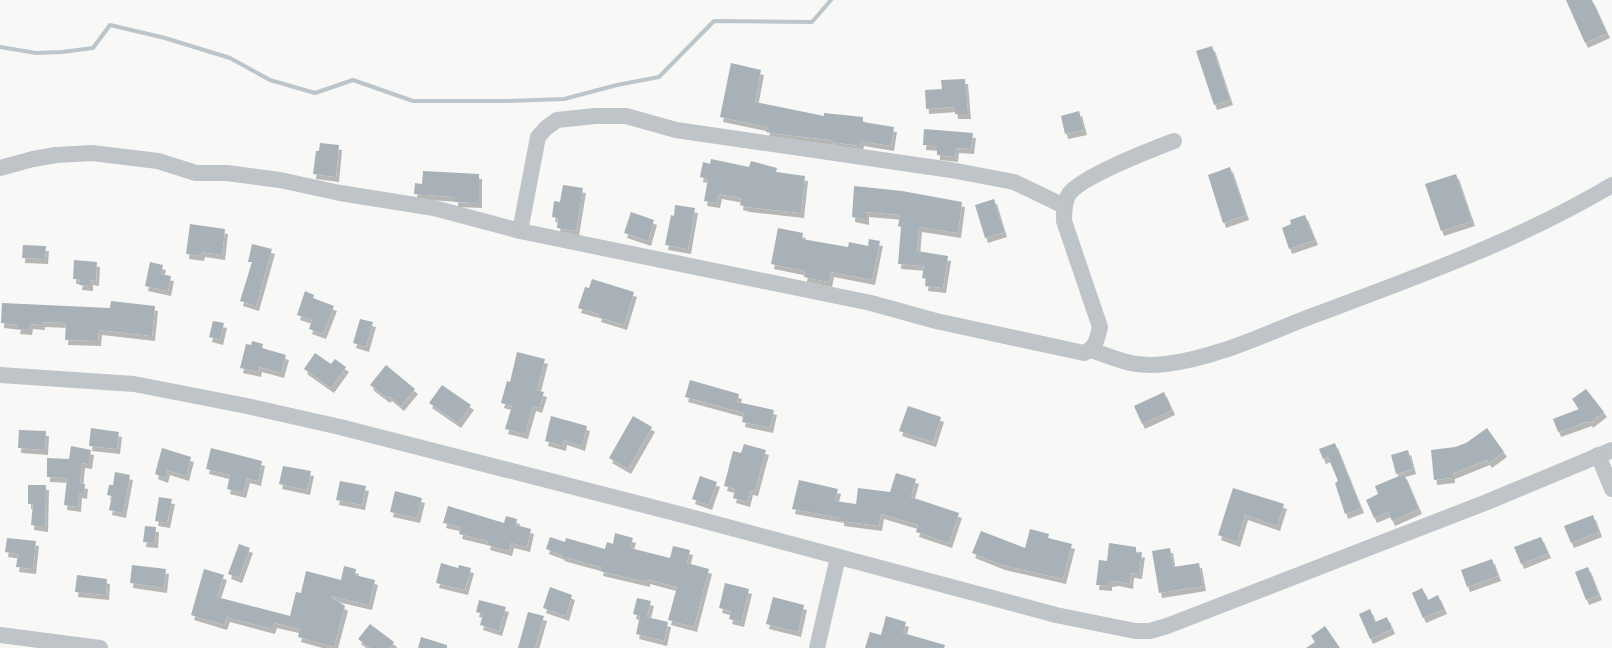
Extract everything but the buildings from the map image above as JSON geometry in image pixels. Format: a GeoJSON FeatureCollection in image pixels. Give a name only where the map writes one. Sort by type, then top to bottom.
{"type":"FeatureCollection","features":[{"type":"Feature","properties":{"kind":"street"},"geometry":{"type":"LineString","coordinates":[[520,231],[538,137],[557,120],[595,116],[626,116],[676,130],[951,170],[1014,182],[1064,206]]}},
{"type":"Feature","properties":{"kind":"street"},"geometry":{"type":"LineString","coordinates":[[0,168],[33,159],[76,153],[147,159],[188,172],[227,173],[280,180],[340,193],[411,204],[520,231],[743,276],[778,286],[871,303],[999,336],[1084,353],[1091,350],[1096,343],[1100,327],[1064,221],[1064,206],[1070,193],[1089,179],[1174,141]]}},
{"type":"Feature","properties":{"kind":"street"},"geometry":{"type":"LineString","coordinates":[[1091,350],[1133,365],[1165,364],[1207,355],[1435,271],[1573,208],[1612,185]]}},
{"type":"Feature","properties":{"kind":"street"},"geometry":{"type":"LineString","coordinates":[[0,375],[134,384],[247,406],[340,427],[679,514],[1056,615],[1135,631],[1150,631],[1476,506],[1605,453],[1612,489]]}},
{"type":"Feature","properties":{"kind":"street"},"geometry":{"type":"LineString","coordinates":[[817,648],[838,557]]}},
{"type":"Feature","properties":{"kind":"street"},"geometry":{"type":"LineString","coordinates":[[0,635],[100,648]]}},
{"type":"Feature","properties":{"kind":"waterway"},"geometry":{"type":"LineString","coordinates":[[0,47],[36,53],[93,48],[110,25],[165,38],[230,58],[270,80],[315,93],[353,80],[413,101],[564,99],[659,77],[714,21],[812,22],[831,0]]}}]}
